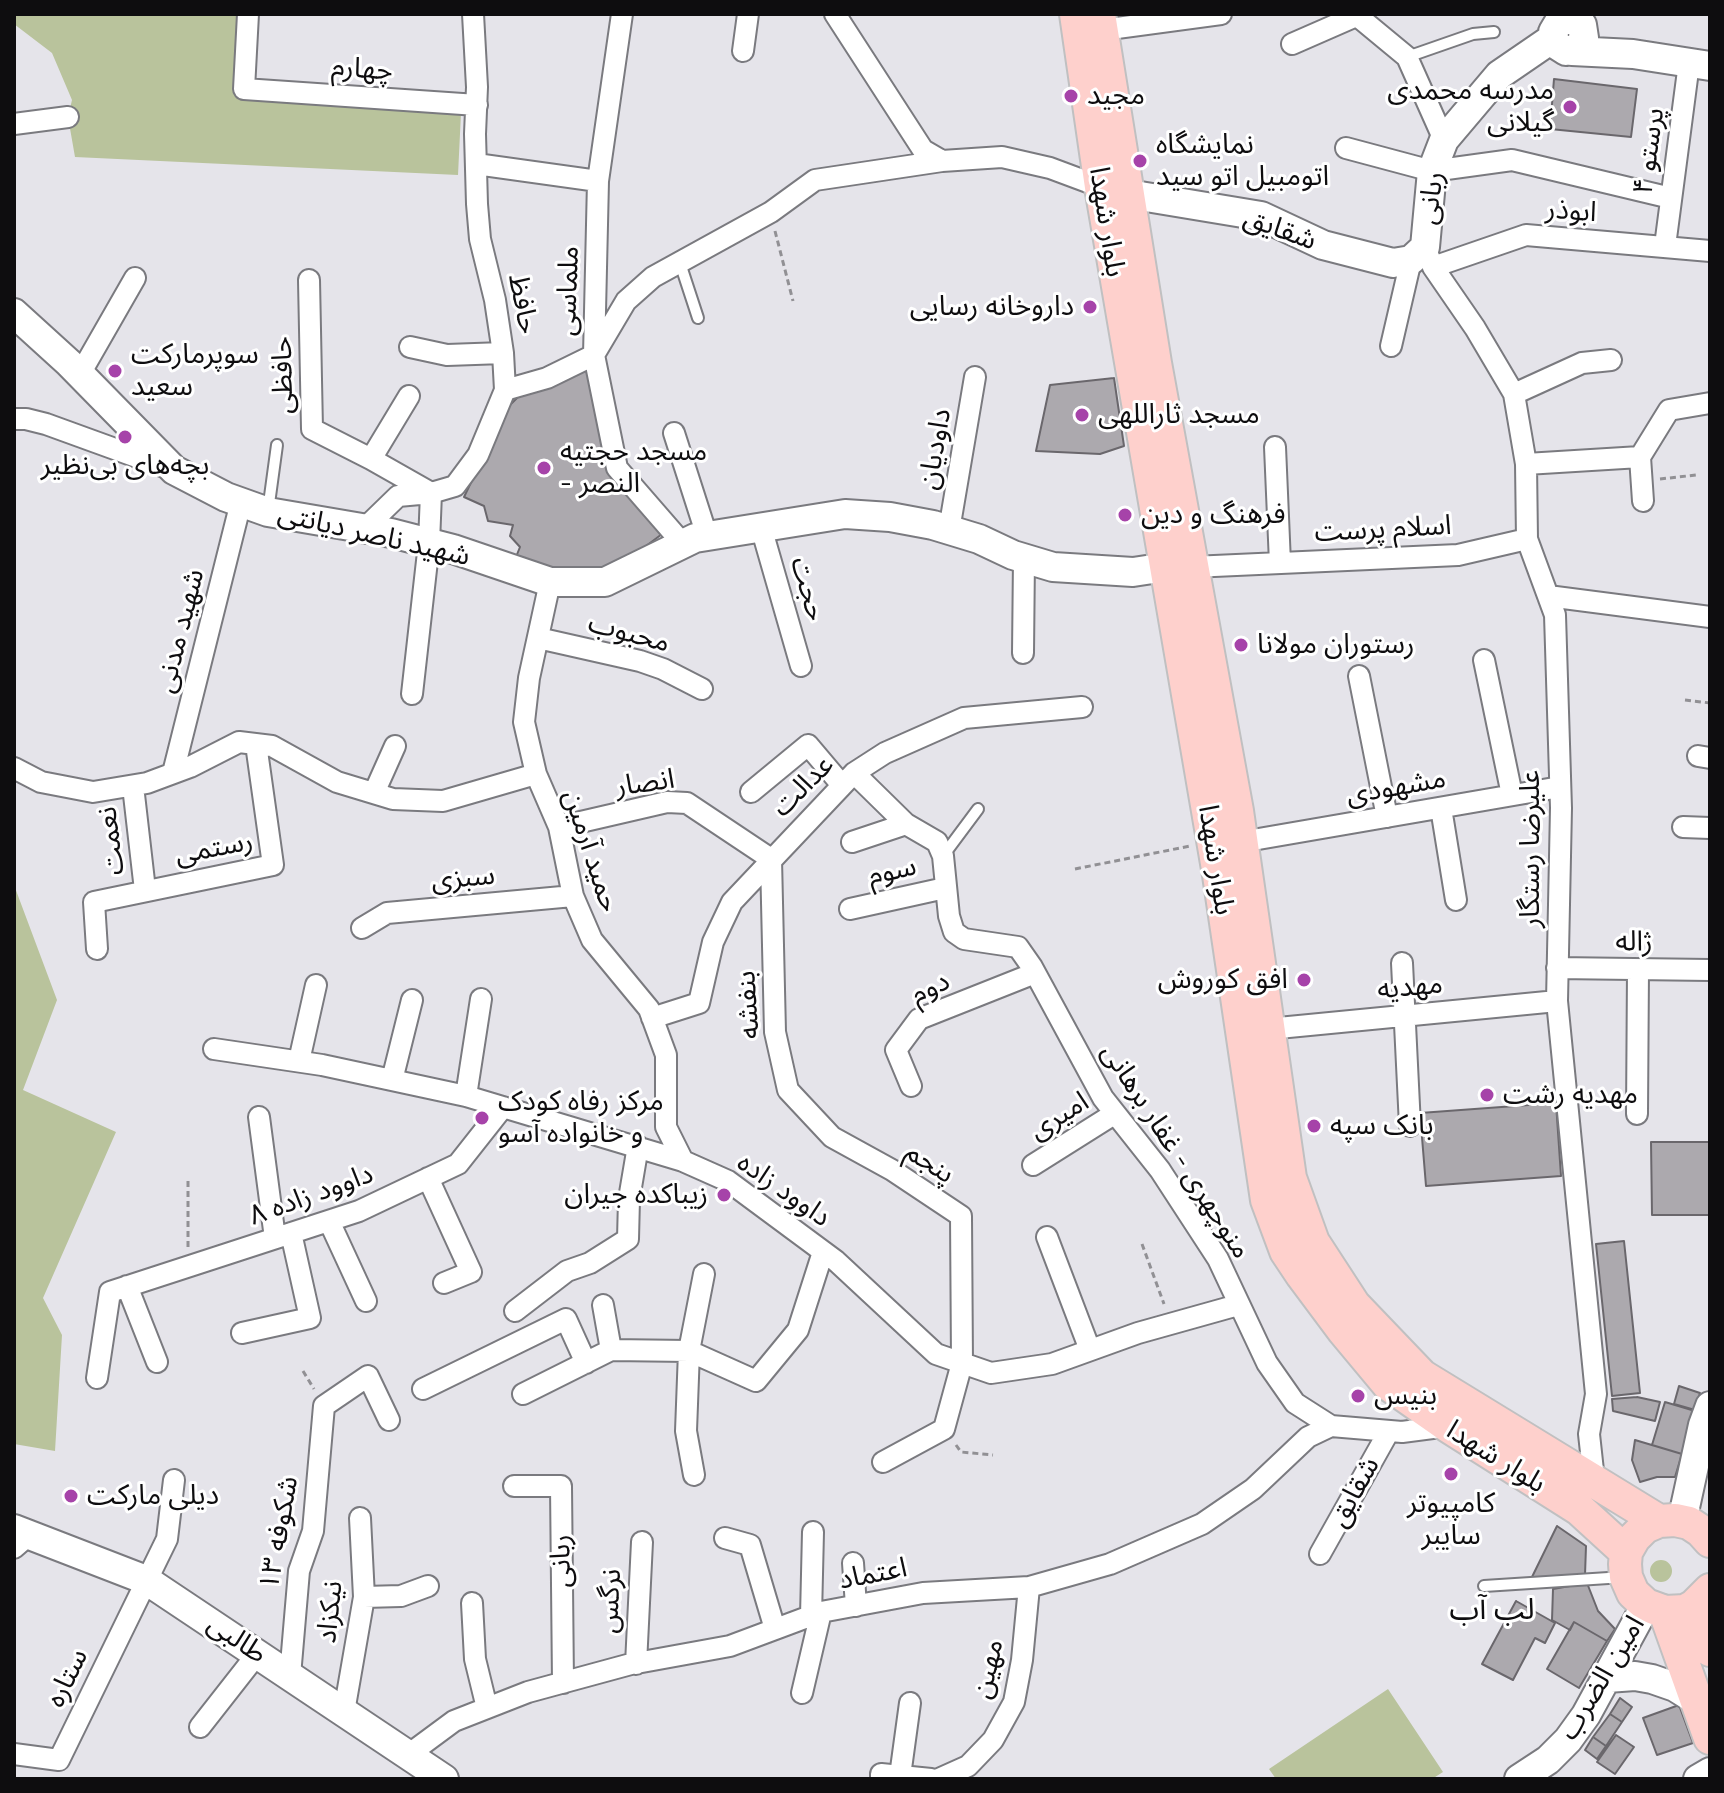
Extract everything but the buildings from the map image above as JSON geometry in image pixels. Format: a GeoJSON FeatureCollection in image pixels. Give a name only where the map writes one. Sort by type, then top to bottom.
{"type":"FeatureCollection","features":[{"type":"Feature","properties":{"kind":"main road","name":"بلوار شهدا"},"geometry":{"type":"LineString","coordinates":[[1092,19],[1115,190],[1227,842],[1255,1031],[1267,1200],[1286,1251],[1343,1330],[1388,1384],[1579,1509],[1626,1564],[1633,1593],[1679,1604]]}},
{"type":"Feature","properties":{"kind":"main road"},"geometry":{"type":"LineString","coordinates":[[1568,27],[1633,54],[1699,64]]}},
{"type":"Feature","properties":{"kind":"main road","name":"ربانی"},"geometry":{"type":"LineString","coordinates":[[1423,258],[1432,171],[1444,140],[1499,75],[1568,27]]}},
{"type":"Feature","properties":{"kind":"main road","name":"شقایق"},"geometry":{"type":"LineString","coordinates":[[1115,190],[1261,216],[1323,245],[1393,263],[1423,258]]}},
{"type":"Feature","properties":{"kind":"main road","name":"شهید ناصر دیانتی"},"geometry":{"type":"LineString","coordinates":[[14,313],[80,374],[174,470],[268,512],[429,543],[550,582],[605,582],[695,540],[845,514],[890,517],[949,530],[1053,567],[1133,572],[1179,567]]}},
{"type":"Feature","properties":{"kind":"main road","name":"بلوار شهدا"},"geometry":{"type":"LineString","coordinates":[[1255,1031],[1290,1178],[1313,1242],[1354,1305],[1422,1376],[1594,1480],[1671,1521],[1701,1531],[1710,1541]]}},
{"type":"Feature","properties":{"kind":"main road"},"geometry":{"type":"LineString","coordinates":[[1626,1564],[1634,1538],[1645,1527],[1671,1521],[1710,1406]]}},
{"type":"Feature","properties":{"kind":"main road","name":"طالبی"},"geometry":{"type":"LineString","coordinates":[[19,1537],[146,1580],[444,1779]]}},
{"type":"Feature","properties":{"kind":"main road"},"geometry":{"type":"LineString","coordinates":[[1679,1604],[1710,1650]]}},
{"type":"Feature","properties":{"kind":"main road"},"geometry":{"type":"LineString","coordinates":[[1679,1604],[1696,1700],[1710,1738]]}},
{"type":"Feature","properties":{"kind":"main road","name":"امین الضرب"},"geometry":{"type":"LineString","coordinates":[[1519,1779],[1548,1760],[1568,1740],[1607,1678],[1679,1604]]}},
{"type":"Feature","properties":{"kind":"main road"},"geometry":{"type":"LineString","coordinates":[[1607,1678],[1635,1676],[1652,1679],[1675,1687],[1696,1700]]}},
{"type":"Feature","properties":{"kind":"main road"},"geometry":{"type":"LineString","coordinates":[[1698,1779],[1710,1772]]}},
{"type":"Feature","properties":{"kind":"street","name":"چهارم"},"geometry":{"type":"LineString","coordinates":[[248,14],[244,89],[477,105]]}},
{"type":"Feature","properties":{"kind":"street"},"geometry":{"type":"LineString","coordinates":[[458,14],[473,14]]}},
{"type":"Feature","properties":{"kind":"street","name":"حافظ"},"geometry":{"type":"LineString","coordinates":[[364,529],[398,496],[431,493],[455,486],[478,455],[505,390],[495,300],[480,239],[473,14]]}},
{"type":"Feature","properties":{"kind":"street","name":"ملماسی"},"geometry":{"type":"LineString","coordinates":[[622,14],[598,181],[594,355],[617,468],[695,540]]}},
{"type":"Feature","properties":{"kind":"street"},"geometry":{"type":"LineString","coordinates":[[743,51],[748,14]]}},
{"type":"Feature","properties":{"kind":"street"},"geometry":{"type":"LineString","coordinates":[[835,14],[923,150],[942,161]]}},
{"type":"Feature","properties":{"kind":"street"},"geometry":{"type":"LineString","coordinates":[[1092,19],[1221,14]]}},
{"type":"Feature","properties":{"kind":"street"},"geometry":{"type":"LineString","coordinates":[[1292,44],[1356,15],[1407,57],[1444,140]]}},
{"type":"Feature","properties":{"kind":"street","name":"پرستو ۴"},"geometry":{"type":"LineString","coordinates":[[1665,246],[1671,198],[1699,64]]}},
{"type":"Feature","properties":{"kind":"street"},"geometry":{"type":"LineString","coordinates":[[14,124],[68,117]]}},
{"type":"Feature","properties":{"kind":"street"},"geometry":{"type":"LineString","coordinates":[[1346,148],[1432,171],[1512,160],[1671,198]]}},
{"type":"Feature","properties":{"kind":"street"},"geometry":{"type":"LineString","coordinates":[[505,390],[547,378],[594,355],[626,301],[653,277],[771,212],[815,180],[942,161],[1002,157],[1050,168],[1115,190]]}},
{"type":"Feature","properties":{"kind":"street"},"geometry":{"type":"LineString","coordinates":[[476,164],[598,181]]}},
{"type":"Feature","properties":{"kind":"street","name":"ابوذر"},"geometry":{"type":"LineString","coordinates":[[1423,258],[1526,235],[1710,251]]}},
{"type":"Feature","properties":{"kind":"street"},"geometry":{"type":"LineString","coordinates":[[1391,346],[1423,258]]}},
{"type":"Feature","properties":{"kind":"street","name":"علیرضا رستگار"},"geometry":{"type":"LineString","coordinates":[[1423,258],[1475,328],[1514,394],[1526,464],[1527,539],[1555,615],[1560,787],[1557,1001],[1596,1394],[1589,1434],[1594,1480]]}},
{"type":"Feature","properties":{"kind":"street"},"geometry":{"type":"LineString","coordinates":[[80,374],[135,278]]}},
{"type":"Feature","properties":{"kind":"street","name":"حافظی"},"geometry":{"type":"LineString","coordinates":[[309,280],[312,429],[431,493]]}},
{"type":"Feature","properties":{"kind":"street"},"geometry":{"type":"LineString","coordinates":[[410,347],[447,355],[503,353]]}},
{"type":"Feature","properties":{"kind":"street"},"geometry":{"type":"LineString","coordinates":[[1514,394],[1582,363],[1611,360]]}},
{"type":"Feature","properties":{"kind":"street","name":"داودیان"},"geometry":{"type":"LineString","coordinates":[[949,530],[975,377]]}},
{"type":"Feature","properties":{"kind":"street"},"geometry":{"type":"LineString","coordinates":[[371,459],[409,396]]}},
{"type":"Feature","properties":{"kind":"street"},"geometry":{"type":"LineString","coordinates":[[1642,491],[1640,457],[1669,410],[1710,403]]}},
{"type":"Feature","properties":{"kind":"street"},"geometry":{"type":"LineString","coordinates":[[14,419],[46,424],[174,470]]}},
{"type":"Feature","properties":{"kind":"street"},"geometry":{"type":"LineString","coordinates":[[674,433],[695,540]]}},
{"type":"Feature","properties":{"kind":"street"},"geometry":{"type":"LineString","coordinates":[[1275,447],[1280,563]]}},
{"type":"Feature","properties":{"kind":"street"},"geometry":{"type":"LineString","coordinates":[[1526,464],[1640,457]]}},
{"type":"Feature","properties":{"kind":"street"},"geometry":{"type":"LineString","coordinates":[[412,694],[429,543],[431,493]]}},
{"type":"Feature","properties":{"kind":"street","name":"شهید مدنی"},"geometry":{"type":"LineString","coordinates":[[173,773],[241,502]]}},
{"type":"Feature","properties":{"kind":"street","name":"حجت"},"geometry":{"type":"LineString","coordinates":[[761,527],[801,666]]}},
{"type":"Feature","properties":{"kind":"street","name":"اسلام پرست"},"geometry":{"type":"LineString","coordinates":[[1179,567],[1458,555],[1527,539]]}},
{"type":"Feature","properties":{"kind":"street"},"geometry":{"type":"LineString","coordinates":[[1023,653],[1024,558]]}},
{"type":"Feature","properties":{"kind":"street","name":"حمید آرمین"},"geometry":{"type":"LineString","coordinates":[[550,582],[529,678],[524,722],[536,774],[559,827],[573,896],[592,940],[649,1009],[666,1055],[666,1127],[683,1161]]}},
{"type":"Feature","properties":{"kind":"street"},"geometry":{"type":"LineString","coordinates":[[1548,596],[1710,617]]}},
{"type":"Feature","properties":{"kind":"street","name":"محبوب"},"geometry":{"type":"LineString","coordinates":[[538,638],[640,661],[702,689]]}},
{"type":"Feature","properties":{"kind":"street"},"geometry":{"type":"LineString","coordinates":[[1484,660],[1512,795]]}},
{"type":"Feature","properties":{"kind":"street"},"geometry":{"type":"LineString","coordinates":[[1359,676],[1387,817]]}},
{"type":"Feature","properties":{"kind":"street","name":"عدالت"},"geometry":{"type":"LineString","coordinates":[[652,1018],[699,1003],[713,942],[732,902],[848,778],[885,753],[964,718],[1082,707]]}},
{"type":"Feature","properties":{"kind":"street"},"geometry":{"type":"LineString","coordinates":[[14,768],[41,782],[93,792],[133,786],[173,773],[239,742],[272,746],[337,782],[393,799],[443,801],[536,774]]}},
{"type":"Feature","properties":{"kind":"street","name":"رستمی"},"geometry":{"type":"LineString","coordinates":[[97,949],[94,902],[273,865],[256,744]]}},
{"type":"Feature","properties":{"kind":"street"},"geometry":{"type":"LineString","coordinates":[[751,792],[808,745],[906,824],[937,842],[943,856]]}},
{"type":"Feature","properties":{"kind":"street"},"geometry":{"type":"LineString","coordinates":[[374,793],[395,746]]}},
{"type":"Feature","properties":{"kind":"street","name":"نعمت"},"geometry":{"type":"LineString","coordinates":[[133,786],[145,890]]}},
{"type":"Feature","properties":{"kind":"street","name":"مشهودی"},"geometry":{"type":"LineString","coordinates":[[1227,842],[1560,787]]}},
{"type":"Feature","properties":{"kind":"street","name":"انصار"},"geometry":{"type":"LineString","coordinates":[[559,827],[667,802],[687,803],[771,859]]}},
{"type":"Feature","properties":{"kind":"street"},"geometry":{"type":"LineString","coordinates":[[1441,808],[1456,900]]}},
{"type":"Feature","properties":{"kind":"street"},"geometry":{"type":"LineString","coordinates":[[852,842],[906,824]]}},
{"type":"Feature","properties":{"kind":"street"},"geometry":{"type":"LineString","coordinates":[[1683,827],[1710,828]]}},
{"type":"Feature","properties":{"kind":"street","name":"منوچهری - غفار برهانی"},"geometry":{"type":"LineString","coordinates":[[943,856],[949,916],[954,932],[964,939],[1018,947],[1114,1114],[1160,1170],[1218,1259],[1267,1363],[1295,1403],[1331,1426]]}},
{"type":"Feature","properties":{"kind":"street","name":"بنفشه"},"geometry":{"type":"LineString","coordinates":[[771,859],[775,1032],[788,1090],[826,1131]]}},
{"type":"Feature","properties":{"kind":"street","name":"سوم"},"geometry":{"type":"LineString","coordinates":[[850,909],[945,888]]}},
{"type":"Feature","properties":{"kind":"street","name":"سبزی"},"geometry":{"type":"LineString","coordinates":[[362,928],[387,913],[573,896]]}},
{"type":"Feature","properties":{"kind":"street"},"geometry":{"type":"LineString","coordinates":[[1402,963],[1410,1126]]}},
{"type":"Feature","properties":{"kind":"street","name":"ژاله"},"geometry":{"type":"LineString","coordinates":[[1557,968],[1710,970]]}},
{"type":"Feature","properties":{"kind":"street"},"geometry":{"type":"LineString","coordinates":[[1637,1114],[1638,970]]}},
{"type":"Feature","properties":{"kind":"street","name":"دوم"},"geometry":{"type":"LineString","coordinates":[[911,1086],[896,1050],[919,1019],[1035,973]]}},
{"type":"Feature","properties":{"kind":"street"},"geometry":{"type":"LineString","coordinates":[[299,1061],[316,985]]}},
{"type":"Feature","properties":{"kind":"street"},"geometry":{"type":"LineString","coordinates":[[466,1096],[481,999]]}},
{"type":"Feature","properties":{"kind":"street"},"geometry":{"type":"LineString","coordinates":[[392,1080],[412,1000]]}},
{"type":"Feature","properties":{"kind":"street","name":"مهدیه"},"geometry":{"type":"LineString","coordinates":[[1255,1031],[1557,1001]]}},
{"type":"Feature","properties":{"kind":"street","name":"داوود زاده"},"geometry":{"type":"LineString","coordinates":[[214,1049],[299,1061],[466,1096],[683,1161],[728,1181],[823,1252],[936,1354],[991,1373],[1052,1364],[1238,1305]]}},
{"type":"Feature","properties":{"kind":"street","name":"داوود زاده ۸"},"geometry":{"type":"LineString","coordinates":[[118,1289],[359,1211],[458,1164],[503,1107]]}},
{"type":"Feature","properties":{"kind":"street","name":"امیری"},"geometry":{"type":"LineString","coordinates":[[1033,1165],[1114,1114]]}},
{"type":"Feature","properties":{"kind":"street"},"geometry":{"type":"LineString","coordinates":[[242,1333],[310,1318],[283,1236],[259,1117]]}},
{"type":"Feature","properties":{"kind":"street","name":"پنجم"},"geometry":{"type":"LineString","coordinates":[[826,1131],[961,1216],[962,1363]]}},
{"type":"Feature","properties":{"kind":"street"},"geometry":{"type":"LineString","coordinates":[[515,1311],[567,1271],[590,1263],[628,1239],[629,1199],[638,1146]]}},
{"type":"Feature","properties":{"kind":"street"},"geometry":{"type":"LineString","coordinates":[[428,1178],[471,1272],[444,1283]]}},
{"type":"Feature","properties":{"kind":"street"},"geometry":{"type":"LineString","coordinates":[[329,1221],[366,1301]]}},
{"type":"Feature","properties":{"kind":"street"},"geometry":{"type":"LineString","coordinates":[[1047,1237],[1090,1350]]}},
{"type":"Feature","properties":{"kind":"street"},"geometry":{"type":"LineString","coordinates":[[523,1394],[611,1350],[689,1351],[756,1381],[798,1330],[823,1252]]}},
{"type":"Feature","properties":{"kind":"street"},"geometry":{"type":"LineString","coordinates":[[694,1475],[686,1431],[689,1351],[704,1274]]}},
{"type":"Feature","properties":{"kind":"street"},"geometry":{"type":"LineString","coordinates":[[118,1289],[157,1362]]}},
{"type":"Feature","properties":{"kind":"street"},"geometry":{"type":"LineString","coordinates":[[97,1378],[118,1289]]}},
{"type":"Feature","properties":{"kind":"street"},"geometry":{"type":"LineString","coordinates":[[603,1305],[611,1350]]}},
{"type":"Feature","properties":{"kind":"street"},"geometry":{"type":"LineString","coordinates":[[423,1389],[566,1319],[586,1363]]}},
{"type":"Feature","properties":{"kind":"street"},"geometry":{"type":"LineString","coordinates":[[883,1462],[944,1429],[962,1363]]}},
{"type":"Feature","properties":{"kind":"street","name":"شکوفه ۱۳"},"geometry":{"type":"LineString","coordinates":[[290,1676],[299,1571],[313,1531],[324,1406],[368,1376],[389,1420]]}},
{"type":"Feature","properties":{"kind":"street"},"geometry":{"type":"LineString","coordinates":[[1331,1426],[1402,1432],[1448,1426]]}},
{"type":"Feature","properties":{"kind":"street","name":"اعتماد"},"geometry":{"type":"LineString","coordinates":[[408,1755],[454,1721],[528,1692],[636,1664],[730,1646],[816,1614],[923,1593],[1029,1587],[1110,1564],[1202,1524],[1253,1489],[1308,1437],[1331,1426]]}},
{"type":"Feature","properties":{"kind":"street","name":"شقایق"},"geometry":{"type":"LineString","coordinates":[[1320,1554],[1389,1431]]}},
{"type":"Feature","properties":{"kind":"street"},"geometry":{"type":"LineString","coordinates":[[1561,1461],[1589,1434]]}},
{"type":"Feature","properties":{"kind":"street"},"geometry":{"type":"LineString","coordinates":[[146,1580],[167,1539],[174,1480]]}},
{"type":"Feature","properties":{"kind":"street","name":"ربانی"},"geometry":{"type":"LineString","coordinates":[[514,1486],[561,1486],[563,1683]]}},
{"type":"Feature","properties":{"kind":"street","name":"نیکزاد"},"geometry":{"type":"LineString","coordinates":[[344,1712],[364,1597],[360,1518]]}},
{"type":"Feature","properties":{"kind":"street"},"geometry":{"type":"LineString","coordinates":[[802,1693],[816,1614],[813,1532]]}},
{"type":"Feature","properties":{"kind":"street"},"geometry":{"type":"LineString","coordinates":[[725,1538],[750,1545],[775,1629]]}},
{"type":"Feature","properties":{"kind":"street","name":"نرگس"},"geometry":{"type":"LineString","coordinates":[[636,1664],[642,1542]]}},
{"type":"Feature","properties":{"kind":"street"},"geometry":{"type":"LineString","coordinates":[[853,1563],[856,1606]]}},
{"type":"Feature","properties":{"kind":"street","name":"ستاره"},"geometry":{"type":"LineString","coordinates":[[14,1754],[59,1760],[146,1580]]}},
{"type":"Feature","properties":{"kind":"street"},"geometry":{"type":"LineString","coordinates":[[364,1597],[401,1596],[428,1586]]}},
{"type":"Feature","properties":{"kind":"street","name":"مهین"},"geometry":{"type":"LineString","coordinates":[[939,1779],[968,1766],[993,1740],[1014,1702],[1022,1660],[1029,1587]]}},
{"type":"Feature","properties":{"kind":"street"},"geometry":{"type":"LineString","coordinates":[[472,1603],[475,1659],[487,1708]]}},
{"type":"Feature","properties":{"kind":"street"},"geometry":{"type":"LineString","coordinates":[[200,1727],[258,1653]]}},
{"type":"Feature","properties":{"kind":"street"},"geometry":{"type":"LineString","coordinates":[[910,1703],[887,1776],[931,1779]]}},
{"type":"Feature","properties":{"kind":"lane"},"geometry":{"type":"LineString","coordinates":[[1407,57],[1473,34],[1494,32]]}},
{"type":"Feature","properties":{"kind":"lane"},"geometry":{"type":"LineString","coordinates":[[680,263],[698,318]]}},
{"type":"Feature","properties":{"kind":"lane"},"geometry":{"type":"LineString","coordinates":[[268,512],[277,445]]}},
{"type":"Feature","properties":{"kind":"lane"},"geometry":{"type":"LineString","coordinates":[[943,856],[978,809]]}},
{"type":"Feature","properties":{"kind":"lane"},"geometry":{"type":"LineString","coordinates":[[1484,1586],[1626,1564]]}},
{"type":"Feature","properties":{"kind":"path"},"geometry":{"type":"LineString","coordinates":[[771,212],[793,301]]}},
{"type":"Feature","properties":{"kind":"path"},"geometry":{"type":"LineString","coordinates":[[1642,491],[1696,475]]}},
{"type":"Feature","properties":{"kind":"path"},"geometry":{"type":"LineString","coordinates":[[1685,700],[1710,703]]}},
{"type":"Feature","properties":{"kind":"path"},"geometry":{"type":"LineString","coordinates":[[1075,869],[1227,842]]}},
{"type":"Feature","properties":{"kind":"path"},"geometry":{"type":"LineString","coordinates":[[188,1178],[188,1266]]}},
{"type":"Feature","properties":{"kind":"path"},"geometry":{"type":"LineString","coordinates":[[1142,1244],[1171,1324]]}},
{"type":"Feature","properties":{"kind":"path"},"geometry":{"type":"LineString","coordinates":[[944,1429],[961,1452],[993,1455]]}},
{"type":"Feature","properties":{"kind":"green space"},"geometry":{"type":"Polygon","coordinates":[[[14,14],[245,14],[240,95],[461,113],[458,175],[75,157],[68,117],[72,100],[52,53],[14,24],[14,14]]]}},
{"type":"Feature","properties":{"kind":"green space"},"geometry":{"type":"Polygon","coordinates":[[[14,885],[57,1000],[23,1090],[116,1132],[43,1298],[62,1335],[55,1451],[14,1444],[14,885]]]}},
{"type":"Feature","properties":{"kind":"green space"},"geometry":{"type":"Polygon","coordinates":[[[1661,1560],[1669,1563],[1672,1571],[1669,1579],[1661,1582],[1653,1579],[1650,1571],[1653,1563],[1661,1560]]]}},
{"type":"Feature","properties":{"kind":"green space"},"geometry":{"type":"Polygon","coordinates":[[[1388,1689],[1443,1772],[1432,1779],[1276,1779],[1269,1769],[1388,1689]]]}},
{"type":"Feature","properties":{"kind":"place","name":"مجید"},"geometry":{"type":"Point","coordinates":[1071,96]}},
{"type":"Feature","properties":{"kind":"place","name":"مدرسه محمدی گیلانی"},"geometry":{"type":"Point","coordinates":[1570,107]}},
{"type":"Feature","properties":{"kind":"place","name":"نمایشگاه اتومبیل اتو سید"},"geometry":{"type":"Point","coordinates":[1140,161]}},
{"type":"Feature","properties":{"kind":"place","name":"داروخانه رسایی"},"geometry":{"type":"Point","coordinates":[1090,307]}},
{"type":"Feature","properties":{"kind":"place","name":"سوپرمارکت سعید"},"geometry":{"type":"Point","coordinates":[115,371]}},
{"type":"Feature","properties":{"kind":"place","name":"مسجد ثاراللهی"},"geometry":{"type":"Point","coordinates":[1082,415]}},
{"type":"Feature","properties":{"kind":"place","name":"بچه‌های بی‌نظیر"},"geometry":{"type":"Point","coordinates":[125,437]}},
{"type":"Feature","properties":{"kind":"place","name":"مسجد حجتیه - النصر"},"geometry":{"type":"Point","coordinates":[544,468]}},
{"type":"Feature","properties":{"kind":"place","name":"فرهنگ و دین"},"geometry":{"type":"Point","coordinates":[1125,515]}},
{"type":"Feature","properties":{"kind":"place","name":"رستوران مولانا"},"geometry":{"type":"Point","coordinates":[1241,645]}},
{"type":"Feature","properties":{"kind":"place","name":"افق کوروش"},"geometry":{"type":"Point","coordinates":[1304,980]}},
{"type":"Feature","properties":{"kind":"place","name":"مهدیه رشت"},"geometry":{"type":"Point","coordinates":[1487,1095]}},
{"type":"Feature","properties":{"kind":"place","name":"مرکز رفاه کودک و خانواده آسو"},"geometry":{"type":"Point","coordinates":[482,1118]}},
{"type":"Feature","properties":{"kind":"place","name":"بانک سپه"},"geometry":{"type":"Point","coordinates":[1314,1126]}},
{"type":"Feature","properties":{"kind":"place","name":"زیباکده جیران"},"geometry":{"type":"Point","coordinates":[724,1195]}},
{"type":"Feature","properties":{"kind":"place","name":"بنیس"},"geometry":{"type":"Point","coordinates":[1358,1396]}},
{"type":"Feature","properties":{"kind":"place","name":"کامپیوتر سایبر"},"geometry":{"type":"Point","coordinates":[1451,1474]}},
{"type":"Feature","properties":{"kind":"place","name":"دیلی مارکت"},"geometry":{"type":"Point","coordinates":[71,1496]}},
{"type":"Feature","properties":{"kind":"district","name":"لب آب"},"geometry":{"type":"Point","coordinates":[1492,1610]}}]}
